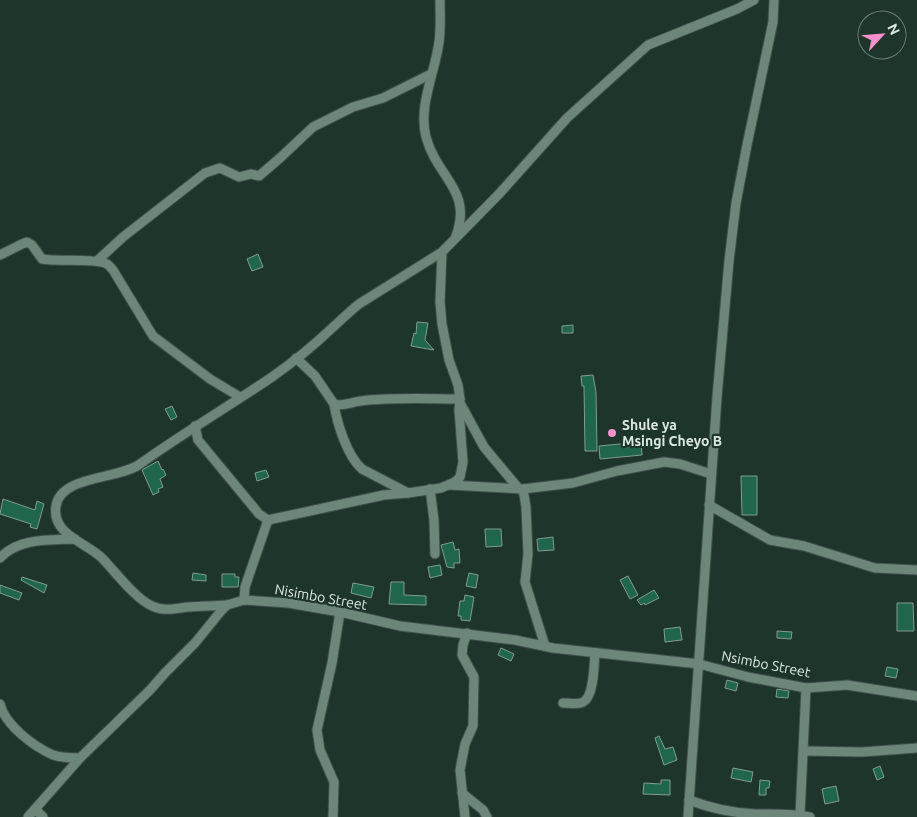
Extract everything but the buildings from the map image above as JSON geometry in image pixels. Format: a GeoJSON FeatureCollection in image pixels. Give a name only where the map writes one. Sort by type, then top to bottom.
{"type":"FeatureCollection","features":[{"type":"Feature","properties":{"kind":"street"},"geometry":{"type":"LineString","coordinates":[[440,0],[439,42],[431,74],[425,115],[426,136],[435,160],[460,199],[462,213],[454,240]]}},
{"type":"Feature","properties":{"kind":"street"},"geometry":{"type":"LineString","coordinates":[[74,540],[62,529],[56,512],[58,500],[67,490],[82,482],[129,470],[273,376],[359,304],[442,252],[567,118],[648,45],[738,9],[754,0]]}},
{"type":"Feature","properties":{"kind":"street"},"geometry":{"type":"LineString","coordinates":[[688,817],[700,664],[711,474],[729,261],[746,145],[769,40],[774,0]]}},
{"type":"Feature","properties":{"kind":"street"},"geometry":{"type":"LineString","coordinates":[[97,262],[123,237],[205,173],[220,168],[239,177],[251,174],[259,176],[313,127],[353,108],[383,98],[431,74]]}},
{"type":"Feature","properties":{"kind":"street"},"geometry":{"type":"LineString","coordinates":[[0,255],[28,242],[42,259],[107,264],[113,270],[153,336],[210,379],[240,397]]}},
{"type":"Feature","properties":{"kind":"street"},"geometry":{"type":"LineString","coordinates":[[442,252],[440,302],[442,324],[449,360],[458,385],[460,401],[462,471],[460,477],[449,485]]}},
{"type":"Feature","properties":{"kind":"street"},"geometry":{"type":"LineString","coordinates":[[296,358],[315,376],[334,404],[336,417],[356,464],[372,475],[408,493]]}},
{"type":"Feature","properties":{"kind":"street"},"geometry":{"type":"LineString","coordinates":[[334,404],[340,405],[360,401],[397,398],[460,401]]}},
{"type":"Feature","properties":{"kind":"street"},"geometry":{"type":"LineString","coordinates":[[460,401],[484,447],[521,489],[526,507],[528,554],[524,582],[544,646]]}},
{"type":"Feature","properties":{"kind":"street"},"geometry":{"type":"LineString","coordinates":[[195,426],[198,440],[250,503],[268,520],[384,496],[430,490],[449,485],[521,489],[573,483],[617,471],[664,462],[680,464],[711,474]]}},
{"type":"Feature","properties":{"kind":"street"},"geometry":{"type":"LineString","coordinates":[[430,490],[434,520],[435,554]]}},
{"type":"Feature","properties":{"kind":"street"},"geometry":{"type":"LineString","coordinates":[[709,505],[770,540],[804,546],[875,568],[917,570]]}},
{"type":"Feature","properties":{"kind":"street"},"geometry":{"type":"LineString","coordinates":[[244,600],[245,587],[268,520]]}},
{"type":"Feature","properties":{"kind":"street"},"geometry":{"type":"LineString","coordinates":[[0,558],[9,550],[26,544],[40,541],[74,540]]}},
{"type":"Feature","properties":{"kind":"street","name":"Nisimbo Street"},"geometry":{"type":"LineString","coordinates":[[74,540],[96,552],[142,600],[162,610],[227,605],[244,600],[288,603],[340,612],[400,626],[467,633],[595,653],[700,664]]}},
{"type":"Feature","properties":{"kind":"street"},"geometry":{"type":"LineString","coordinates":[[28,817],[80,758],[195,643],[227,605]]}},
{"type":"Feature","properties":{"kind":"street"},"geometry":{"type":"LineString","coordinates":[[334,817],[334,782],[320,750],[317,730],[332,663],[340,612]]}},
{"type":"Feature","properties":{"kind":"street"},"geometry":{"type":"LineString","coordinates":[[465,817],[460,770],[466,744],[473,726],[474,677],[462,655],[467,633]]}},
{"type":"Feature","properties":{"kind":"street"},"geometry":{"type":"LineString","coordinates":[[563,703],[580,704],[588,698],[591,689],[595,653]]}},
{"type":"Feature","properties":{"kind":"street","name":"Nsimbo Street"},"geometry":{"type":"LineString","coordinates":[[700,664],[748,677],[806,688],[847,685],[917,696]]}},
{"type":"Feature","properties":{"kind":"street"},"geometry":{"type":"LineString","coordinates":[[800,815],[806,688]]}},
{"type":"Feature","properties":{"kind":"street"},"geometry":{"type":"LineString","coordinates":[[0,704],[2,714],[10,724],[40,747],[57,756],[80,758]]}},
{"type":"Feature","properties":{"kind":"street"},"geometry":{"type":"LineString","coordinates":[[804,751],[862,752],[917,748]]}},
{"type":"Feature","properties":{"kind":"street"},"geometry":{"type":"LineString","coordinates":[[462,793],[483,810],[487,817]]}},
{"type":"Feature","properties":{"kind":"street"},"geometry":{"type":"LineString","coordinates":[[689,800],[716,809],[754,814],[771,813],[810,817]]}},
{"type":"Feature","properties":{"kind":"street"},"geometry":{"type":"LineString","coordinates":[[35,808],[43,817]]}},
{"type":"Feature","properties":{"kind":"place","name":"Shule ya Msingi Cheyo B"},"geometry":{"type":"Point","coordinates":[612,433]}}]}
